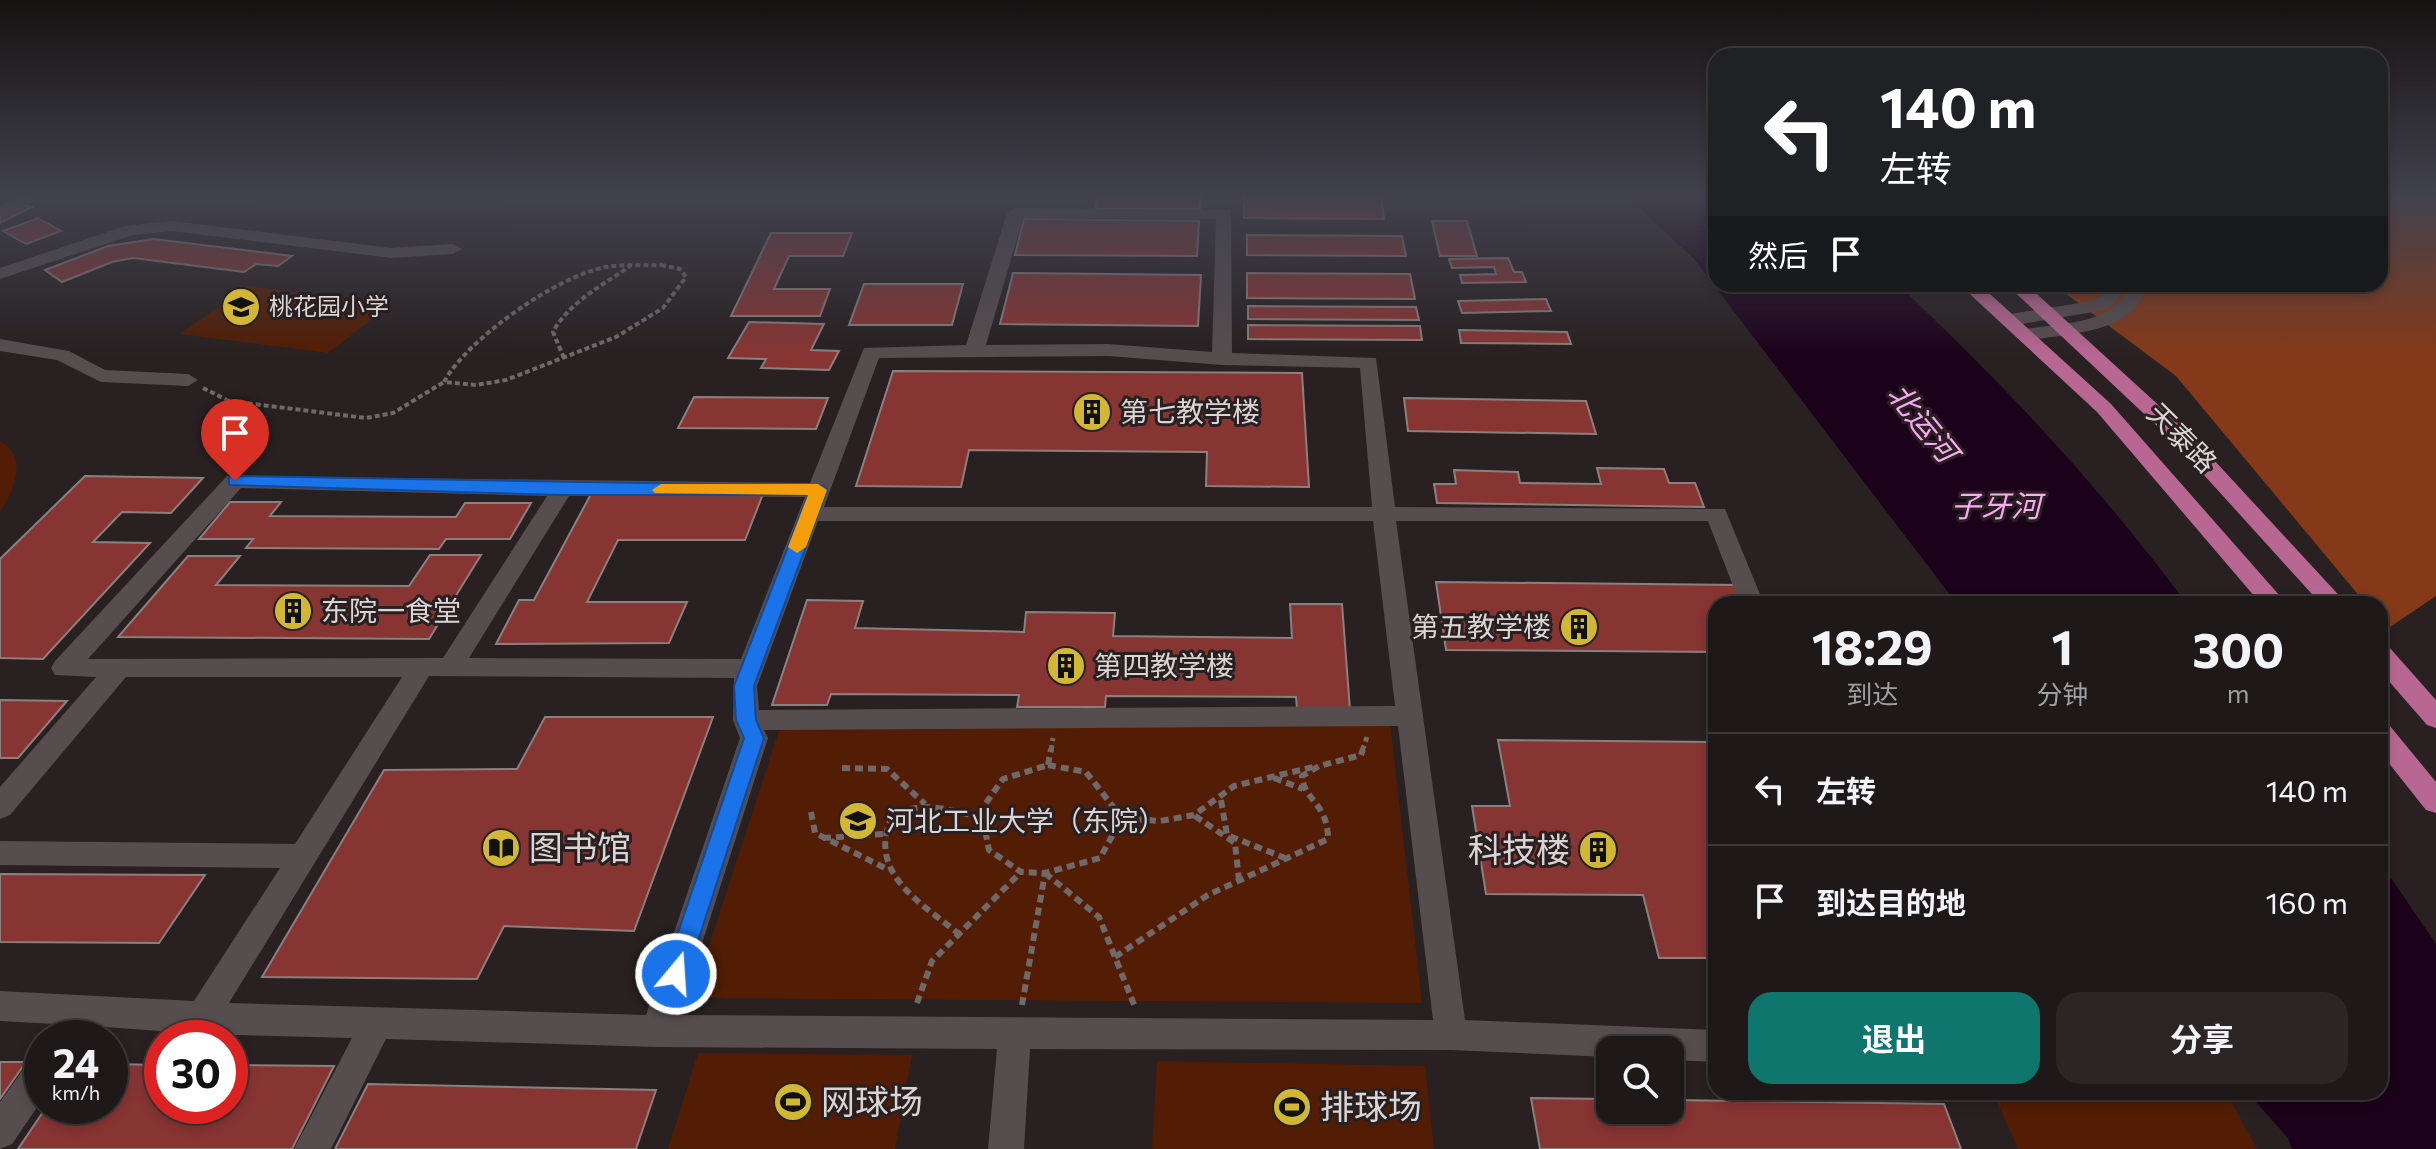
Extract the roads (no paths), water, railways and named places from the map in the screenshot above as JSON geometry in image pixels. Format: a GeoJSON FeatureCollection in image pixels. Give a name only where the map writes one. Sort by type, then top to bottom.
{"type":"FeatureCollection","features":[{"type":"Feature","properties":{"kind":"main road","name":"天泰路"},"geometry":{"type":"LineString","coordinates":[[1977,292],[2104,408],[2163,471],[2268,596]]}},
{"type":"Feature","properties":{"kind":"main road","name":"天泰路"},"geometry":{"type":"LineString","coordinates":[[2025,292],[2061,322],[2201,454],[2328,596]]}},
{"type":"Feature","properties":{"kind":"main road"},"geometry":{"type":"LineString","coordinates":[[2388,663],[2436,718]]}},
{"type":"Feature","properties":{"kind":"main road"},"geometry":{"type":"LineString","coordinates":[[2388,743],[2436,802]]}},
{"type":"Feature","properties":{"kind":"street"},"geometry":{"type":"LineString","coordinates":[[0,274],[76,249]]}},
{"type":"Feature","properties":{"kind":"street"},"geometry":{"type":"LineString","coordinates":[[355,249],[391,253],[453,249]]}},
{"type":"Feature","properties":{"kind":"street"},"geometry":{"type":"LineString","coordinates":[[974,351],[1005,249]]}},
{"type":"Feature","properties":{"kind":"street"},"geometry":{"type":"LineString","coordinates":[[1222,359],[1224,249]]}},
{"type":"Feature","properties":{"kind":"street"},"geometry":{"type":"LineString","coordinates":[[2027,335],[2098,306],[2108,300],[2112,292]]}},
{"type":"Feature","properties":{"kind":"street"},"geometry":{"type":"LineString","coordinates":[[2010,320],[2061,322],[2112,319],[2125,311],[2136,292]]}},
{"type":"Feature","properties":{"kind":"street"},"geometry":{"type":"LineString","coordinates":[[0,345],[62,355],[101,376],[188,380]]}},
{"type":"Feature","properties":{"kind":"street"},"geometry":{"type":"LineString","coordinates":[[657,1032],[754,738],[746,720],[744,686],[871,352],[1108,350],[1222,359],[1369,362],[1384,515],[1451,1035]]}},
{"type":"Feature","properties":{"kind":"street"},"geometry":{"type":"LineString","coordinates":[[750,669],[64,668],[235,481],[562,489],[818,490]]}},
{"type":"Feature","properties":{"kind":"street"},"geometry":{"type":"LineString","coordinates":[[450,667],[562,489]]}},
{"type":"Feature","properties":{"kind":"street"},"geometry":{"type":"LineString","coordinates":[[809,514],[1717,514],[1749,596]]}},
{"type":"Feature","properties":{"kind":"street"},"geometry":{"type":"LineString","coordinates":[[201,1019],[422,667]]}},
{"type":"Feature","properties":{"kind":"street"},"geometry":{"type":"LineString","coordinates":[[0,807],[119,668]]}},
{"type":"Feature","properties":{"kind":"street"},"geometry":{"type":"LineString","coordinates":[[746,720],[1409,716]]}},
{"type":"Feature","properties":{"kind":"street"},"geometry":{"type":"LineString","coordinates":[[0,853],[303,856]]}},
{"type":"Feature","properties":{"kind":"street"},"geometry":{"type":"LineString","coordinates":[[0,1006],[201,1019],[657,1032],[1451,1035],[1708,1046]]}},
{"type":"Feature","properties":{"kind":"street"},"geometry":{"type":"LineString","coordinates":[[77,1020],[83,1011]]}},
{"type":"Feature","properties":{"kind":"street"},"geometry":{"type":"LineString","coordinates":[[312,1149],[377,1024]]}},
{"type":"Feature","properties":{"kind":"street"},"geometry":{"type":"LineString","coordinates":[[1006,1149],[1015,1034]]}},
{"type":"Feature","properties":{"kind":"street"},"geometry":{"type":"LineString","coordinates":[[0,1132],[24,1097]]}},
{"type":"Feature","properties":{"kind":"water","name":"子牙河"},"geometry":{"type":"Polygon","coordinates":[[[1683,249],[1708,249],[1708,277],[1683,249]]]}},
{"type":"Feature","properties":{"kind":"water","name":"子牙河"},"geometry":{"type":"Polygon","coordinates":[[[1719,292],[1905,292],[2050,438],[2181,596],[1951,596],[1719,292]]]}},
{"type":"Feature","properties":{"kind":"water"},"geometry":{"type":"Polygon","coordinates":[[[2388,874],[2436,944],[2436,1149],[2292,1149],[2288,1138],[2254,1100],[2388,1100],[2388,874]]]}},
{"type":"Feature","properties":{"kind":"place","name":"桃花园小学"},"geometry":{"type":"Point","coordinates":[241,307]}},
{"type":"Feature","properties":{"kind":"place","name":"第七教学楼"},"geometry":{"type":"Point","coordinates":[1092,412]}},
{"type":"Feature","properties":{"kind":"place","name":"东院一食堂"},"geometry":{"type":"Point","coordinates":[293,611]}},
{"type":"Feature","properties":{"kind":"place","name":"第五教学楼"},"geometry":{"type":"Point","coordinates":[1579,627]}},
{"type":"Feature","properties":{"kind":"place","name":"第四教学楼"},"geometry":{"type":"Point","coordinates":[1066,666]}},
{"type":"Feature","properties":{"kind":"place","name":"河北工业大学（东院）"},"geometry":{"type":"Point","coordinates":[858,821]}},
{"type":"Feature","properties":{"kind":"place","name":"图书馆"},"geometry":{"type":"Point","coordinates":[501,848]}},
{"type":"Feature","properties":{"kind":"place","name":"科技楼"},"geometry":{"type":"Point","coordinates":[1598,850]}},
{"type":"Feature","properties":{"kind":"place","name":"网球场"},"geometry":{"type":"Point","coordinates":[793,1102]}},
{"type":"Feature","properties":{"kind":"place","name":"排球场"},"geometry":{"type":"Point","coordinates":[1292,1107]}},
{"type":"Feature","properties":{"kind":"water label","name":"北运河"},"geometry":{"type":"Point","coordinates":[1922,423]}}]}
